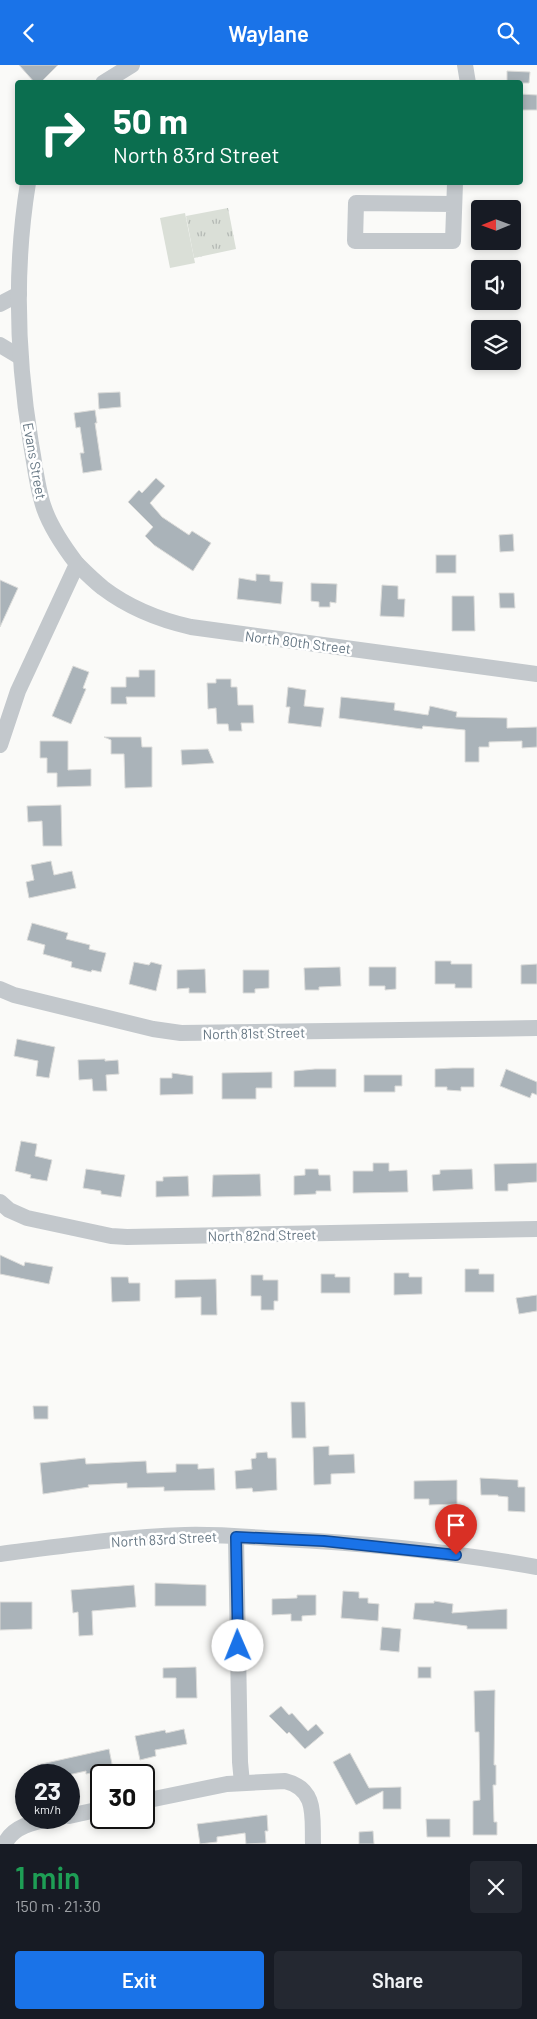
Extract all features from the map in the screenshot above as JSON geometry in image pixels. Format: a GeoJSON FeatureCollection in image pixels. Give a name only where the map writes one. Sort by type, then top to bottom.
{"type":"FeatureCollection","features":[{"type":"Feature","properties":{"kind":"street"},"geometry":{"type":"LineString","coordinates":[[108,80],[132,65]]}},
{"type":"Feature","properties":{"kind":"street"},"geometry":{"type":"LineString","coordinates":[[465,65],[468,80]]}},
{"type":"Feature","properties":{"kind":"street","name":"Evans Street"},"geometry":{"type":"LineString","coordinates":[[28,185],[18,293],[20,357],[28,424],[44,509],[63,545],[77,564]]}},
{"type":"Feature","properties":{"kind":"street"},"geometry":{"type":"LineString","coordinates":[[454,204],[356,203],[355,241],[453,241],[455,185]]}},
{"type":"Feature","properties":{"kind":"street"},"geometry":{"type":"LineString","coordinates":[[0,304],[18,293]]}},
{"type":"Feature","properties":{"kind":"street"},"geometry":{"type":"LineString","coordinates":[[0,345],[20,357]]}},
{"type":"Feature","properties":{"kind":"street"},"geometry":{"type":"LineString","coordinates":[[0,745],[18,691],[77,564]]}},
{"type":"Feature","properties":{"kind":"street","name":"North 80th Street"},"geometry":{"type":"LineString","coordinates":[[77,564],[103,588],[126,602],[157,617],[191,627],[537,674]]}},
{"type":"Feature","properties":{"kind":"street","name":"North 81st Street"},"geometry":{"type":"LineString","coordinates":[[0,989],[23,997],[153,1029],[181,1033],[537,1028]]}},
{"type":"Feature","properties":{"kind":"street","name":"North 82nd Street"},"geometry":{"type":"LineString","coordinates":[[0,1202],[9,1210],[27,1218],[111,1236],[126,1237],[534,1229]]}},
{"type":"Feature","properties":{"kind":"street","name":"North 83rd Street"},"geometry":{"type":"LineString","coordinates":[[0,1554],[143,1537],[188,1535],[324,1541],[405,1548],[537,1567]]}},
{"type":"Feature","properties":{"kind":"street"},"geometry":{"type":"LineString","coordinates":[[236,1537],[242,1783]]}},
{"type":"Feature","properties":{"kind":"street"},"geometry":{"type":"LineString","coordinates":[[155,1799],[227,1784],[285,1781],[299,1786],[306,1793],[310,1801],[313,1844]]}},
{"type":"Feature","properties":{"kind":"street"},"geometry":{"type":"LineString","coordinates":[[5,1844],[12,1832],[17,1829]]}},
{"type":"Feature","properties":{"kind":"green space"},"geometry":{"type":"Polygon","coordinates":[[[228,208],[236,249],[194,258],[186,216],[228,208]]]}},
{"type":"Feature","properties":{"kind":"green space"},"geometry":{"type":"Polygon","coordinates":[[[185,213],[195,263],[170,268],[160,218],[185,213]]]}},
{"type":"Feature","properties":{"kind":"building"},"geometry":{"type":"Polygon","coordinates":[[[19,65],[58,65],[43,80],[32,80],[19,65]]]}},
{"type":"Feature","properties":{"kind":"building"},"geometry":{"type":"Polygon","coordinates":[[[507,71],[530,72],[529,83],[523,83],[523,80],[507,80],[507,71]]]}},
{"type":"Feature","properties":{"kind":"building"},"geometry":{"type":"Polygon","coordinates":[[[523,94],[537,95],[537,110],[523,110],[523,94]]]}},
{"type":"Feature","properties":{"kind":"building"},"geometry":{"type":"Polygon","coordinates":[[[120,392],[121,407],[99,409],[98,393],[120,392]]]}},
{"type":"Feature","properties":{"kind":"building"},"geometry":{"type":"Polygon","coordinates":[[[95,410],[97,423],[95,423],[102,470],[83,473],[80,453],[84,453],[80,427],[76,428],[74,413],[95,410]]]}},
{"type":"Feature","properties":{"kind":"building"},"geometry":{"type":"Polygon","coordinates":[[[156,478],[165,486],[150,503],[162,517],[189,535],[192,531],[211,543],[193,571],[154,545],[145,536],[153,527],[128,502],[139,490],[142,493],[156,478]]]}},
{"type":"Feature","properties":{"kind":"building"},"geometry":{"type":"Polygon","coordinates":[[[513,534],[514,551],[500,552],[499,535],[513,534]]]}},
{"type":"Feature","properties":{"kind":"building"},"geometry":{"type":"Polygon","coordinates":[[[436,555],[456,555],[456,573],[436,573],[436,555]]]}},
{"type":"Feature","properties":{"kind":"building"},"geometry":{"type":"Polygon","coordinates":[[[256,574],[270,575],[270,581],[283,582],[281,604],[237,599],[239,578],[256,581],[256,574]]]}},
{"type":"Feature","properties":{"kind":"building"},"geometry":{"type":"Polygon","coordinates":[[[0,580],[18,588],[0,627],[0,580]]]}},
{"type":"Feature","properties":{"kind":"building"},"geometry":{"type":"Polygon","coordinates":[[[311,583],[337,584],[336,603],[330,602],[330,607],[319,607],[319,602],[311,601],[311,583]]]}},
{"type":"Feature","properties":{"kind":"building"},"geometry":{"type":"Polygon","coordinates":[[[382,585],[398,586],[398,599],[405,599],[404,617],[380,616],[382,585]]]}},
{"type":"Feature","properties":{"kind":"building"},"geometry":{"type":"Polygon","coordinates":[[[499,593],[514,593],[515,608],[500,608],[499,593]]]}},
{"type":"Feature","properties":{"kind":"building"},"geometry":{"type":"Polygon","coordinates":[[[452,596],[474,596],[475,631],[452,631],[452,596]]]}},
{"type":"Feature","properties":{"kind":"building"},"geometry":{"type":"Polygon","coordinates":[[[73,666],[89,672],[83,688],[86,689],[71,724],[52,716],[73,666]]]}},
{"type":"Feature","properties":{"kind":"building"},"geometry":{"type":"Polygon","coordinates":[[[139,670],[155,670],[155,697],[126,697],[127,704],[111,704],[111,687],[126,687],[126,677],[139,677],[139,670]]]}},
{"type":"Feature","properties":{"kind":"building"},"geometry":{"type":"Polygon","coordinates":[[[216,679],[231,679],[231,687],[237,687],[238,705],[253,705],[254,723],[241,723],[242,731],[229,731],[228,724],[217,724],[216,708],[208,709],[207,683],[216,683],[216,679]]]}},
{"type":"Feature","properties":{"kind":"building"},"geometry":{"type":"Polygon","coordinates":[[[288,687],[306,690],[304,706],[324,708],[321,727],[288,723],[290,707],[286,707],[288,687]]]}},
{"type":"Feature","properties":{"kind":"building"},"geometry":{"type":"Polygon","coordinates":[[[341,697],[395,703],[394,710],[428,715],[430,706],[457,712],[456,717],[507,718],[507,728],[537,727],[537,747],[522,748],[522,741],[489,742],[489,747],[479,747],[479,762],[465,762],[465,730],[423,726],[422,729],[339,718],[341,697]]]}},
{"type":"Feature","properties":{"kind":"building"},"geometry":{"type":"Polygon","coordinates":[[[104,737],[141,737],[142,747],[152,747],[152,787],[125,788],[124,754],[111,754],[111,740],[104,737]]]}},
{"type":"Feature","properties":{"kind":"building"},"geometry":{"type":"Polygon","coordinates":[[[40,741],[68,741],[68,770],[91,769],[91,786],[57,787],[57,773],[47,773],[47,758],[40,758],[40,741]]]}},
{"type":"Feature","properties":{"kind":"building"},"geometry":{"type":"Polygon","coordinates":[[[208,749],[214,763],[182,765],[181,750],[208,749]]]}},
{"type":"Feature","properties":{"kind":"building"},"geometry":{"type":"Polygon","coordinates":[[[61,805],[62,846],[43,846],[42,821],[28,822],[27,806],[61,805]]]}},
{"type":"Feature","properties":{"kind":"building"},"geometry":{"type":"Polygon","coordinates":[[[51,861],[54,875],[72,871],[76,888],[29,898],[26,882],[34,880],[31,865],[51,861]]]}},
{"type":"Feature","properties":{"kind":"building"},"geometry":{"type":"Polygon","coordinates":[[[32,923],[68,933],[66,939],[90,945],[89,949],[106,953],[101,972],[92,970],[91,972],[71,967],[72,962],[43,954],[45,945],[27,940],[32,923]]]}},
{"type":"Feature","properties":{"kind":"building"},"geometry":{"type":"Polygon","coordinates":[[[435,961],[451,961],[451,964],[472,964],[472,988],[455,988],[455,984],[435,984],[435,961]]]}},
{"type":"Feature","properties":{"kind":"building"},"geometry":{"type":"Polygon","coordinates":[[[134,962],[149,965],[151,962],[162,965],[156,991],[129,984],[134,962]]]}},
{"type":"Feature","properties":{"kind":"building"},"geometry":{"type":"Polygon","coordinates":[[[537,964],[537,984],[521,984],[521,965],[537,964]]]}},
{"type":"Feature","properties":{"kind":"building"},"geometry":{"type":"Polygon","coordinates":[[[340,967],[341,986],[319,987],[319,990],[305,990],[304,968],[340,967]]]}},
{"type":"Feature","properties":{"kind":"building"},"geometry":{"type":"Polygon","coordinates":[[[369,967],[396,967],[396,989],[385,990],[385,986],[369,986],[369,967]]]}},
{"type":"Feature","properties":{"kind":"building"},"geometry":{"type":"Polygon","coordinates":[[[205,969],[206,993],[189,993],[189,988],[177,989],[177,970],[205,969]]]}},
{"type":"Feature","properties":{"kind":"building"},"geometry":{"type":"Polygon","coordinates":[[[243,970],[269,970],[269,988],[255,989],[255,993],[243,993],[243,970]]]}},
{"type":"Feature","properties":{"kind":"building"},"geometry":{"type":"Polygon","coordinates":[[[17,1039],[55,1047],[49,1078],[36,1076],[38,1061],[14,1056],[17,1039]]]}},
{"type":"Feature","properties":{"kind":"building"},"geometry":{"type":"Polygon","coordinates":[[[105,1059],[105,1061],[118,1060],[119,1074],[106,1075],[107,1091],[93,1091],[92,1079],[79,1080],[78,1060],[105,1059]]]}},
{"type":"Feature","properties":{"kind":"building"},"geometry":{"type":"Polygon","coordinates":[[[474,1068],[474,1087],[461,1087],[461,1091],[447,1090],[447,1087],[435,1087],[435,1069],[474,1068]]]}},
{"type":"Feature","properties":{"kind":"building"},"geometry":{"type":"Polygon","coordinates":[[[336,1069],[336,1087],[294,1087],[294,1071],[336,1069]]]}},
{"type":"Feature","properties":{"kind":"building"},"geometry":{"type":"Polygon","coordinates":[[[506,1069],[537,1082],[537,1095],[532,1093],[530,1098],[500,1086],[506,1069]]]}},
{"type":"Feature","properties":{"kind":"building"},"geometry":{"type":"Polygon","coordinates":[[[272,1072],[272,1088],[256,1088],[256,1099],[222,1099],[222,1073],[272,1072]]]}},
{"type":"Feature","properties":{"kind":"building"},"geometry":{"type":"Polygon","coordinates":[[[172,1073],[193,1076],[193,1094],[160,1095],[160,1078],[172,1078],[172,1073]]]}},
{"type":"Feature","properties":{"kind":"building"},"geometry":{"type":"Polygon","coordinates":[[[364,1075],[402,1075],[402,1086],[395,1086],[395,1092],[364,1092],[364,1075]]]}},
{"type":"Feature","properties":{"kind":"building"},"geometry":{"type":"Polygon","coordinates":[[[21,1141],[37,1144],[35,1156],[52,1160],[47,1181],[30,1178],[31,1175],[15,1171],[21,1141]]]}},
{"type":"Feature","properties":{"kind":"building"},"geometry":{"type":"Polygon","coordinates":[[[373,1163],[389,1163],[389,1171],[407,1170],[408,1192],[353,1193],[353,1171],[373,1171],[373,1163]]]}},
{"type":"Feature","properties":{"kind":"building"},"geometry":{"type":"Polygon","coordinates":[[[537,1163],[537,1182],[508,1184],[508,1191],[495,1191],[494,1164],[537,1163]]]}},
{"type":"Feature","properties":{"kind":"building"},"geometry":{"type":"Polygon","coordinates":[[[86,1169],[125,1175],[121,1197],[101,1194],[101,1191],[83,1188],[86,1169]]]}},
{"type":"Feature","properties":{"kind":"building"},"geometry":{"type":"Polygon","coordinates":[[[305,1169],[318,1169],[319,1175],[330,1175],[331,1191],[316,1191],[316,1194],[294,1195],[294,1176],[305,1175],[305,1169]]]}},
{"type":"Feature","properties":{"kind":"building"},"geometry":{"type":"Polygon","coordinates":[[[472,1169],[473,1189],[433,1191],[432,1175],[440,1174],[440,1170],[472,1169]]]}},
{"type":"Feature","properties":{"kind":"building"},"geometry":{"type":"Polygon","coordinates":[[[260,1174],[261,1196],[212,1197],[213,1175],[260,1174]]]}},
{"type":"Feature","properties":{"kind":"building"},"geometry":{"type":"Polygon","coordinates":[[[188,1176],[189,1196],[156,1197],[156,1181],[163,1181],[163,1177],[188,1176]]]}},
{"type":"Feature","properties":{"kind":"building"},"geometry":{"type":"Polygon","coordinates":[[[0,1255],[24,1266],[25,1262],[53,1267],[49,1284],[0,1274],[0,1255]]]}},
{"type":"Feature","properties":{"kind":"building"},"geometry":{"type":"Polygon","coordinates":[[[465,1269],[479,1269],[479,1274],[494,1274],[494,1292],[465,1292],[465,1269]]]}},
{"type":"Feature","properties":{"kind":"building"},"geometry":{"type":"Polygon","coordinates":[[[394,1273],[409,1273],[409,1277],[422,1277],[422,1294],[394,1295],[394,1273]]]}},
{"type":"Feature","properties":{"kind":"building"},"geometry":{"type":"Polygon","coordinates":[[[321,1274],[335,1274],[335,1277],[350,1277],[350,1293],[321,1293],[321,1274]]]}},
{"type":"Feature","properties":{"kind":"building"},"geometry":{"type":"Polygon","coordinates":[[[251,1275],[263,1275],[263,1280],[278,1280],[278,1301],[274,1301],[274,1310],[261,1310],[261,1296],[251,1296],[251,1275]]]}},
{"type":"Feature","properties":{"kind":"building"},"geometry":{"type":"Polygon","coordinates":[[[111,1277],[128,1277],[129,1283],[140,1283],[140,1301],[112,1302],[111,1277]]]}},
{"type":"Feature","properties":{"kind":"building"},"geometry":{"type":"Polygon","coordinates":[[[216,1279],[217,1315],[201,1315],[201,1297],[175,1298],[175,1280],[216,1279]]]}},
{"type":"Feature","properties":{"kind":"building"},"geometry":{"type":"Polygon","coordinates":[[[537,1295],[537,1311],[519,1314],[516,1298],[537,1295]]]}},
{"type":"Feature","properties":{"kind":"building"},"geometry":{"type":"Polygon","coordinates":[[[291,1402],[305,1402],[306,1438],[292,1438],[291,1402]]]}},
{"type":"Feature","properties":{"kind":"building"},"geometry":{"type":"Polygon","coordinates":[[[33,1406],[48,1406],[48,1419],[34,1419],[33,1406]]]}},
{"type":"Feature","properties":{"kind":"building"},"geometry":{"type":"Polygon","coordinates":[[[329,1446],[329,1455],[354,1454],[355,1473],[331,1474],[331,1484],[314,1485],[313,1447],[329,1446]]]}},
{"type":"Feature","properties":{"kind":"building"},"geometry":{"type":"Polygon","coordinates":[[[267,1452],[268,1458],[276,1458],[277,1490],[253,1492],[252,1488],[236,1489],[235,1471],[252,1469],[251,1459],[256,1458],[256,1453],[267,1452]]]}},
{"type":"Feature","properties":{"kind":"building"},"geometry":{"type":"Polygon","coordinates":[[[85,1458],[86,1464],[146,1461],[147,1473],[176,1472],[176,1464],[198,1464],[198,1469],[214,1468],[215,1490],[164,1491],[164,1487],[127,1488],[127,1483],[88,1485],[89,1487],[43,1494],[40,1463],[85,1458]]]}},
{"type":"Feature","properties":{"kind":"building"},"geometry":{"type":"Polygon","coordinates":[[[480,1478],[518,1480],[518,1487],[525,1487],[525,1512],[508,1511],[508,1497],[481,1495],[480,1478]]]}},
{"type":"Feature","properties":{"kind":"building"},"geometry":{"type":"Polygon","coordinates":[[[457,1480],[457,1504],[429,1505],[429,1499],[414,1499],[414,1481],[457,1480]]]}},
{"type":"Feature","properties":{"kind":"building"},"geometry":{"type":"Polygon","coordinates":[[[155,1583],[206,1585],[206,1606],[155,1606],[155,1583]]]}},
{"type":"Feature","properties":{"kind":"building"},"geometry":{"type":"Polygon","coordinates":[[[134,1585],[136,1607],[92,1611],[93,1635],[79,1636],[78,1612],[73,1613],[71,1590],[134,1585]]]}},
{"type":"Feature","properties":{"kind":"building"},"geometry":{"type":"Polygon","coordinates":[[[343,1591],[359,1592],[359,1598],[368,1598],[368,1603],[379,1604],[378,1621],[341,1618],[343,1591]]]}},
{"type":"Feature","properties":{"kind":"building"},"geometry":{"type":"Polygon","coordinates":[[[297,1595],[316,1595],[316,1615],[302,1616],[302,1621],[291,1621],[291,1614],[272,1615],[272,1599],[297,1598],[297,1595]]]}},
{"type":"Feature","properties":{"kind":"building"},"geometry":{"type":"Polygon","coordinates":[[[434,1601],[453,1604],[452,1613],[507,1609],[507,1629],[467,1629],[467,1626],[413,1619],[415,1603],[434,1603],[434,1601]]]}},
{"type":"Feature","properties":{"kind":"building"},"geometry":{"type":"Polygon","coordinates":[[[0,1602],[32,1602],[32,1629],[0,1630],[0,1602]]]}},
{"type":"Feature","properties":{"kind":"building"},"geometry":{"type":"Polygon","coordinates":[[[382,1627],[401,1629],[399,1652],[380,1650],[382,1627]]]}},
{"type":"Feature","properties":{"kind":"building"},"geometry":{"type":"Polygon","coordinates":[[[196,1667],[197,1698],[176,1698],[176,1678],[163,1678],[163,1668],[196,1667]]]}},
{"type":"Feature","properties":{"kind":"building"},"geometry":{"type":"Polygon","coordinates":[[[418,1667],[431,1667],[431,1678],[418,1678],[418,1667]]]}},
{"type":"Feature","properties":{"kind":"building"},"geometry":{"type":"Polygon","coordinates":[[[495,1690],[494,1765],[496,1765],[496,1785],[493,1785],[494,1822],[497,1822],[497,1835],[473,1835],[473,1801],[480,1800],[479,1732],[475,1732],[474,1691],[495,1690]]]}},
{"type":"Feature","properties":{"kind":"building"},"geometry":{"type":"Polygon","coordinates":[[[281,1706],[289,1715],[292,1713],[308,1731],[316,1724],[324,1733],[305,1749],[289,1732],[287,1734],[269,1716],[281,1706]]]}},
{"type":"Feature","properties":{"kind":"building"},"geometry":{"type":"Polygon","coordinates":[[[184,1729],[187,1744],[155,1750],[156,1756],[140,1760],[135,1736],[165,1730],[166,1733],[184,1729]]]}},
{"type":"Feature","properties":{"kind":"building"},"geometry":{"type":"Polygon","coordinates":[[[109,1749],[112,1764],[90,1764],[90,1773],[86,1774],[86,1771],[80,1772],[80,1764],[42,1764],[109,1749]]]}},
{"type":"Feature","properties":{"kind":"building"},"geometry":{"type":"Polygon","coordinates":[[[350,1753],[369,1788],[401,1787],[401,1809],[383,1809],[383,1791],[356,1805],[333,1762],[350,1753]]]}},
{"type":"Feature","properties":{"kind":"building"},"geometry":{"type":"Polygon","coordinates":[[[267,1815],[268,1831],[265,1831],[266,1843],[246,1844],[245,1833],[217,1837],[217,1842],[200,1844],[197,1824],[267,1815]]]}},
{"type":"Feature","properties":{"kind":"building"},"geometry":{"type":"Polygon","coordinates":[[[426,1819],[450,1819],[450,1837],[427,1837],[426,1819]]]}},
{"type":"Feature","properties":{"kind":"building"},"geometry":{"type":"Polygon","coordinates":[[[373,1831],[374,1844],[359,1844],[359,1832],[373,1831]]]}},
{"type":"Feature","properties":{"kind":"route"},"geometry":{"type":"LineString","coordinates":[[238,1646],[236,1537],[324,1541],[405,1548],[456,1555]]}}]}
